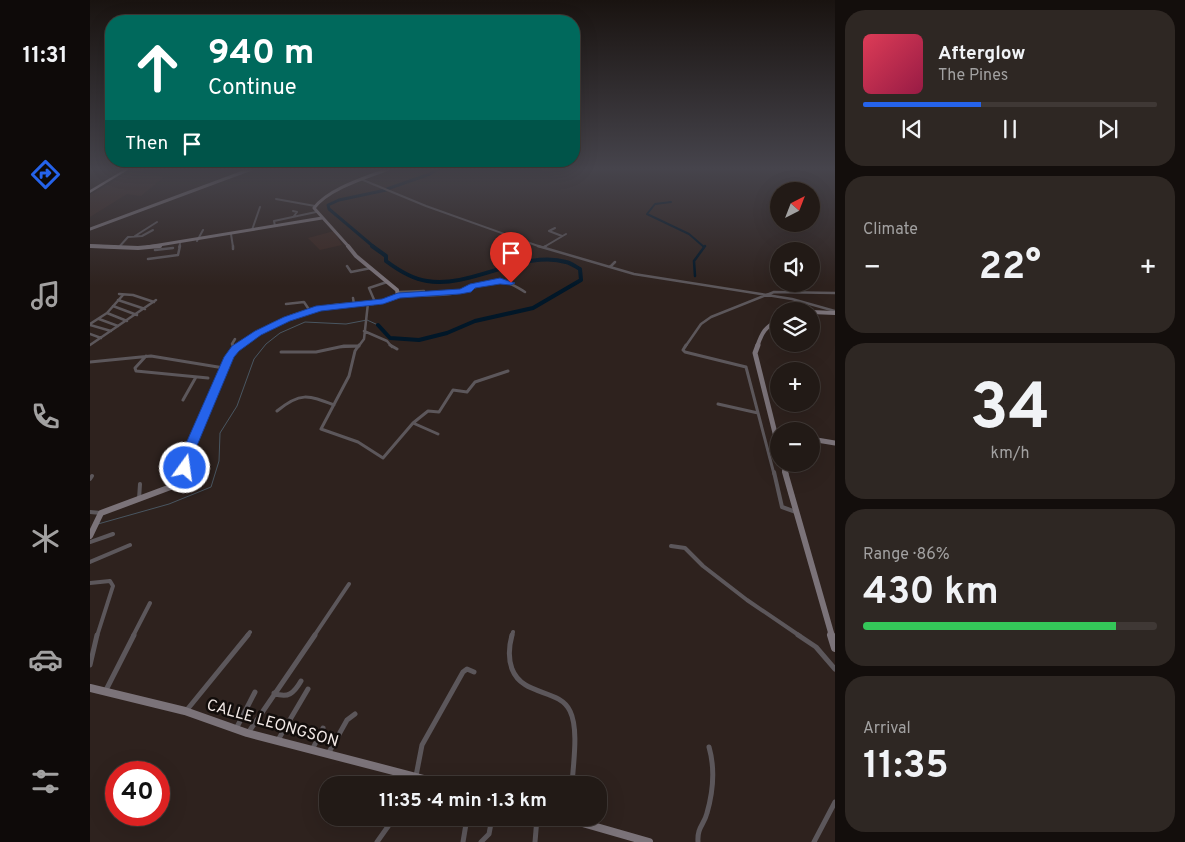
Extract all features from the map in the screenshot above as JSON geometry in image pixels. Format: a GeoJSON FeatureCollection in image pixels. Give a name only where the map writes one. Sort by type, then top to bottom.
{"type":"FeatureCollection","features":[{"type":"Feature","properties":{"kind":"street"},"geometry":{"type":"LineString","coordinates":[[90,228],[147,207]]}},
{"type":"Feature","properties":{"kind":"street"},"geometry":{"type":"LineString","coordinates":[[252,230],[260,207]]}},
{"type":"Feature","properties":{"kind":"street"},"geometry":{"type":"LineString","coordinates":[[315,207],[316,212],[331,224],[356,256],[372,268],[399,294],[452,293],[500,281],[513,284],[525,292]]}},
{"type":"Feature","properties":{"kind":"street"},"geometry":{"type":"LineString","coordinates":[[430,207],[544,248],[634,274],[770,295],[805,302],[835,312]]}},
{"type":"Feature","properties":{"kind":"street"},"geometry":{"type":"LineString","coordinates":[[293,211],[296,212],[294,216]]}},
{"type":"Feature","properties":{"kind":"street"},"geometry":{"type":"LineString","coordinates":[[275,227],[274,221],[316,212]]}},
{"type":"Feature","properties":{"kind":"street"},"geometry":{"type":"LineString","coordinates":[[155,250],[322,218]]}},
{"type":"Feature","properties":{"kind":"street"},"geometry":{"type":"LineString","coordinates":[[135,237],[157,222]]}},
{"type":"Feature","properties":{"kind":"street"},"geometry":{"type":"LineString","coordinates":[[556,228],[549,231],[562,236]]}},
{"type":"Feature","properties":{"kind":"street"},"geometry":{"type":"LineString","coordinates":[[118,248],[128,237],[143,237],[153,230]]}},
{"type":"Feature","properties":{"kind":"street"},"geometry":{"type":"LineString","coordinates":[[197,241],[203,230]]}},
{"type":"Feature","properties":{"kind":"street"},"geometry":{"type":"LineString","coordinates":[[231,234],[233,249]]}},
{"type":"Feature","properties":{"kind":"street"},"geometry":{"type":"LineString","coordinates":[[544,248],[566,234]]}},
{"type":"Feature","properties":{"kind":"street"},"geometry":{"type":"LineString","coordinates":[[148,259],[178,255],[180,244]]}},
{"type":"Feature","properties":{"kind":"street"},"geometry":{"type":"LineString","coordinates":[[90,246],[173,248]]}},
{"type":"Feature","properties":{"kind":"street"},"geometry":{"type":"LineString","coordinates":[[564,258],[568,255]]}},
{"type":"Feature","properties":{"kind":"street"},"geometry":{"type":"LineString","coordinates":[[604,265],[608,260]]}},
{"type":"Feature","properties":{"kind":"street"},"geometry":{"type":"LineString","coordinates":[[610,267],[615,262]]}},
{"type":"Feature","properties":{"kind":"street"},"geometry":{"type":"LineString","coordinates":[[346,266],[351,272],[372,268]]}},
{"type":"Feature","properties":{"kind":"street"},"geometry":{"type":"LineString","coordinates":[[374,302],[368,288],[387,282]]}},
{"type":"Feature","properties":{"kind":"street"},"geometry":{"type":"LineString","coordinates":[[90,512],[100,514],[163,491],[180,481],[184,473],[186,460],[224,368],[235,348],[275,324],[310,311],[374,302],[391,299],[399,294],[424,291]]}},
{"type":"Feature","properties":{"kind":"street"},"geometry":{"type":"LineString","coordinates":[[797,512],[782,506],[746,367],[734,366],[683,351],[699,323],[705,318],[779,292],[835,293]]}},
{"type":"Feature","properties":{"kind":"street"},"geometry":{"type":"LineString","coordinates":[[90,325],[107,313],[121,295],[133,295],[155,301],[112,332],[90,345]]}},
{"type":"Feature","properties":{"kind":"street"},"geometry":{"type":"LineString","coordinates":[[353,298],[354,304]]}},
{"type":"Feature","properties":{"kind":"street"},"geometry":{"type":"LineString","coordinates":[[118,300],[145,309]]}},
{"type":"Feature","properties":{"kind":"street"},"geometry":{"type":"LineString","coordinates":[[286,304],[304,302],[310,311]]}},
{"type":"Feature","properties":{"kind":"street"},"geometry":{"type":"LineString","coordinates":[[368,303],[364,339],[354,353],[349,376],[322,429],[358,442],[381,457],[385,456],[413,423],[428,411],[440,412],[453,390],[466,392],[475,382],[508,370]]}},
{"type":"Feature","properties":{"kind":"street"},"geometry":{"type":"LineString","coordinates":[[113,306],[137,315]]}},
{"type":"Feature","properties":{"kind":"street"},"geometry":{"type":"LineString","coordinates":[[820,312],[835,312]]}},
{"type":"Feature","properties":{"kind":"street"},"geometry":{"type":"LineString","coordinates":[[107,313],[127,321]]}},
{"type":"Feature","properties":{"kind":"street"},"geometry":{"type":"LineString","coordinates":[[98,319],[118,326]]}},
{"type":"Feature","properties":{"kind":"street"},"geometry":{"type":"LineString","coordinates":[[90,325],[112,332]]}},
{"type":"Feature","properties":{"kind":"street"},"geometry":{"type":"LineString","coordinates":[[770,326],[765,329],[756,344],[755,354],[774,422]]}},
{"type":"Feature","properties":{"kind":"street"},"geometry":{"type":"LineString","coordinates":[[364,330],[387,341],[390,346],[397,349]]}},
{"type":"Feature","properties":{"kind":"street"},"geometry":{"type":"LineString","coordinates":[[90,334],[101,338]]}},
{"type":"Feature","properties":{"kind":"street"},"geometry":{"type":"LineString","coordinates":[[235,339],[232,344],[235,348]]}},
{"type":"Feature","properties":{"kind":"street"},"geometry":{"type":"LineString","coordinates":[[281,352],[316,352],[344,346],[358,346]]}},
{"type":"Feature","properties":{"kind":"street"},"geometry":{"type":"LineString","coordinates":[[90,362],[146,356],[224,368]]}},
{"type":"Feature","properties":{"kind":"street"},"geometry":{"type":"LineString","coordinates":[[146,356],[135,368],[136,371],[208,378]]}},
{"type":"Feature","properties":{"kind":"street"},"geometry":{"type":"LineString","coordinates":[[184,400],[196,378]]}},
{"type":"Feature","properties":{"kind":"street"},"geometry":{"type":"LineString","coordinates":[[277,412],[285,404],[301,395],[311,395],[334,405]]}},
{"type":"Feature","properties":{"kind":"street"},"geometry":{"type":"LineString","coordinates":[[718,404],[758,413]]}},
{"type":"Feature","properties":{"kind":"street"},"geometry":{"type":"LineString","coordinates":[[413,423],[416,427],[438,434]]}},
{"type":"Feature","properties":{"kind":"street"},"geometry":{"type":"LineString","coordinates":[[820,440],[835,443]]}},
{"type":"Feature","properties":{"kind":"street"},"geometry":{"type":"LineString","coordinates":[[173,448],[169,462],[186,460]]}},
{"type":"Feature","properties":{"kind":"street"},"geometry":{"type":"LineString","coordinates":[[785,472],[835,648]]}},
{"type":"Feature","properties":{"kind":"street"},"geometry":{"type":"LineString","coordinates":[[139,499],[140,484]]}},
{"type":"Feature","properties":{"kind":"street"},"geometry":{"type":"LineString","coordinates":[[90,536],[100,514]]}},
{"type":"Feature","properties":{"kind":"street"},"geometry":{"type":"LineString","coordinates":[[90,542],[113,534]]}},
{"type":"Feature","properties":{"kind":"street"},"geometry":{"type":"LineString","coordinates":[[90,562],[130,545]]}},
{"type":"Feature","properties":{"kind":"street"},"geometry":{"type":"LineString","coordinates":[[671,546],[685,548],[703,566],[747,600],[816,647],[835,668]]}},
{"type":"Feature","properties":{"kind":"street"},"geometry":{"type":"LineString","coordinates":[[90,583],[112,582],[113,586],[102,616],[90,665]]}},
{"type":"Feature","properties":{"kind":"street"},"geometry":{"type":"LineString","coordinates":[[247,733],[349,584]]}},
{"type":"Feature","properties":{"kind":"street"},"geometry":{"type":"LineString","coordinates":[[104,692],[150,603]]}},
{"type":"Feature","properties":{"kind":"street"},"geometry":{"type":"LineString","coordinates":[[185,711],[250,632]]}},
{"type":"Feature","properties":{"kind":"street"},"geometry":{"type":"LineString","coordinates":[[513,632],[508,647],[513,672],[528,688],[561,701],[572,715],[572,776]]}},
{"type":"Feature","properties":{"kind":"street"},"geometry":{"type":"LineString","coordinates":[[418,776],[422,745],[427,734],[463,672],[467,669],[474,672]]}},
{"type":"Feature","properties":{"kind":"street"},"geometry":{"type":"LineString","coordinates":[[274,693],[288,697],[301,681]]}},
{"type":"Feature","properties":{"kind":"street","name":"CALLE LEONGSON"},"geometry":{"type":"LineString","coordinates":[[90,688],[185,711],[247,733],[404,776]]}},
{"type":"Feature","properties":{"kind":"street"},"geometry":{"type":"LineString","coordinates":[[277,741],[308,688]]}},
{"type":"Feature","properties":{"kind":"street"},"geometry":{"type":"LineString","coordinates":[[236,729],[254,692]]}},
{"type":"Feature","properties":{"kind":"street"},"geometry":{"type":"LineString","coordinates":[[328,755],[347,720],[356,714]]}},
{"type":"Feature","properties":{"kind":"street"},"geometry":{"type":"LineString","coordinates":[[312,751],[323,728]]}},
{"type":"Feature","properties":{"kind":"street"},"geometry":{"type":"LineString","coordinates":[[698,842],[698,826],[707,815],[713,765],[709,747]]}},
{"type":"Feature","properties":{"kind":"street"},"geometry":{"type":"LineString","coordinates":[[814,842],[835,802]]}},
{"type":"Feature","properties":{"kind":"street"},"geometry":{"type":"LineString","coordinates":[[377,842],[388,826]]}},
{"type":"Feature","properties":{"kind":"street"},"geometry":{"type":"LineString","coordinates":[[463,842],[466,826]]}},
{"type":"Feature","properties":{"kind":"street"},"geometry":{"type":"LineString","coordinates":[[481,842],[489,834],[490,826]]}},
{"type":"Feature","properties":{"kind":"street"},"geometry":{"type":"LineString","coordinates":[[535,842],[536,826]]}},
{"type":"Feature","properties":{"kind":"street"},"geometry":{"type":"LineString","coordinates":[[596,826],[649,842]]}},
{"type":"Feature","properties":{"kind":"shaded area"},"geometry":{"type":"Polygon","coordinates":[[[90,207],[106,207],[90,217],[90,207]]]}},
{"type":"Feature","properties":{"kind":"shaded area"},"geometry":{"type":"Polygon","coordinates":[[[334,231],[342,245],[320,250],[308,238],[334,231]]]}},
{"type":"Feature","properties":{"kind":"waterway"},"geometry":{"type":"LineString","coordinates":[[329,207],[374,247]]}},
{"type":"Feature","properties":{"kind":"waterway"},"geometry":{"type":"LineString","coordinates":[[652,207],[647,214],[689,234],[704,247]]}},
{"type":"Feature","properties":{"kind":"waterway"},"geometry":{"type":"LineString","coordinates":[[372,246],[386,256],[386,261],[395,268],[427,281],[461,280],[515,264],[550,259],[568,263],[580,269],[581,280],[533,308],[475,321],[447,333],[419,340],[390,338],[378,325]]}},
{"type":"Feature","properties":{"kind":"waterway"},"geometry":{"type":"LineString","coordinates":[[695,276],[694,261],[705,246]]}},
{"type":"Feature","properties":{"kind":"waterway"},"geometry":{"type":"LineString","coordinates":[[98,524],[169,504],[211,487],[219,461],[220,433],[237,406],[254,359],[266,344],[280,333],[305,322],[346,324],[367,320],[378,325]]}},
{"type":"Feature","properties":{"kind":"route"},"geometry":{"type":"LineString","coordinates":[[185,468],[190,448],[229,357],[235,348],[258,333],[287,319],[320,308],[383,301],[398,296],[460,292],[468,290],[473,286],[500,281],[511,283]]}}]}
